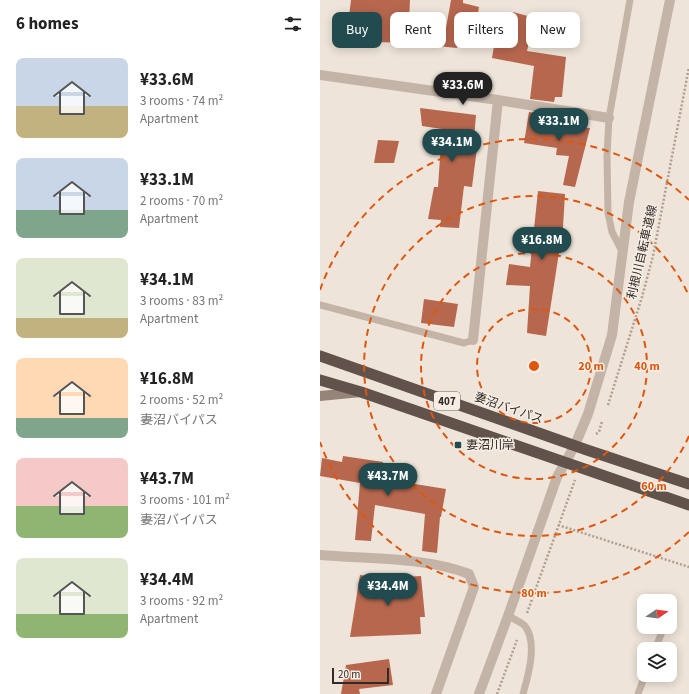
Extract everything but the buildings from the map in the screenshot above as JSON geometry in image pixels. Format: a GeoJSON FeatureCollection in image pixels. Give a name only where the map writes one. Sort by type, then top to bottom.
{"type":"FeatureCollection","features":[{"type":"Feature","properties":{"kind":"highway","name":"妻沼バイパス"},"geometry":{"type":"LineString","coordinates":[[320,356],[689,484]]}},
{"type":"Feature","properties":{"kind":"highway","name":"407"},"geometry":{"type":"LineString","coordinates":[[320,380],[361,392],[689,505]]}},
{"type":"Feature","properties":{"kind":"main road"},"geometry":{"type":"LineString","coordinates":[[320,396],[361,392]]}},
{"type":"Feature","properties":{"kind":"street"},"geometry":{"type":"LineString","coordinates":[[479,694],[557,476],[575,445],[588,414],[612,335],[629,202],[670,0]]}},
{"type":"Feature","properties":{"kind":"street"},"geometry":{"type":"LineString","coordinates":[[320,76],[498,100],[609,118]]}},
{"type":"Feature","properties":{"kind":"street"},"geometry":{"type":"LineString","coordinates":[[473,340],[498,100]]}},
{"type":"Feature","properties":{"kind":"street"},"geometry":{"type":"LineString","coordinates":[[320,555],[424,564],[452,568],[469,574],[474,587],[436,694]]}},
{"type":"Feature","properties":{"kind":"lane"},"geometry":{"type":"LineString","coordinates":[[622,251],[612,232],[608,213],[607,155],[609,118],[630,0]]}},
{"type":"Feature","properties":{"kind":"lane"},"geometry":{"type":"LineString","coordinates":[[320,305],[464,343],[473,340]]}},
{"type":"Feature","properties":{"kind":"lane"},"geometry":{"type":"LineString","coordinates":[[508,616],[524,624],[528,630],[531,645],[530,670],[523,694]]}},
{"type":"Feature","properties":{"kind":"lane"},"geometry":{"type":"LineString","coordinates":[[638,694],[642,682]]}},
{"type":"Feature","properties":{"kind":"path","name":"利根川自転車道線"},"geometry":{"type":"LineString","coordinates":[[606,412],[642,297],[653,256],[689,66]]}},
{"type":"Feature","properties":{"kind":"path"},"geometry":{"type":"LineString","coordinates":[[595,435],[599,432],[603,419]]}},
{"type":"Feature","properties":{"kind":"path"},"geometry":{"type":"LineString","coordinates":[[531,603],[574,482]]}},
{"type":"Feature","properties":{"kind":"path"},"geometry":{"type":"LineString","coordinates":[[558,525],[689,567]]}},
{"type":"Feature","properties":{"kind":"path"},"geometry":{"type":"LineString","coordinates":[[497,694],[515,646]]}},
{"type":"Feature","properties":{"kind":"place","name":"妻沼川岸"},"geometry":{"type":"Point","coordinates":[458,445]}}]}
